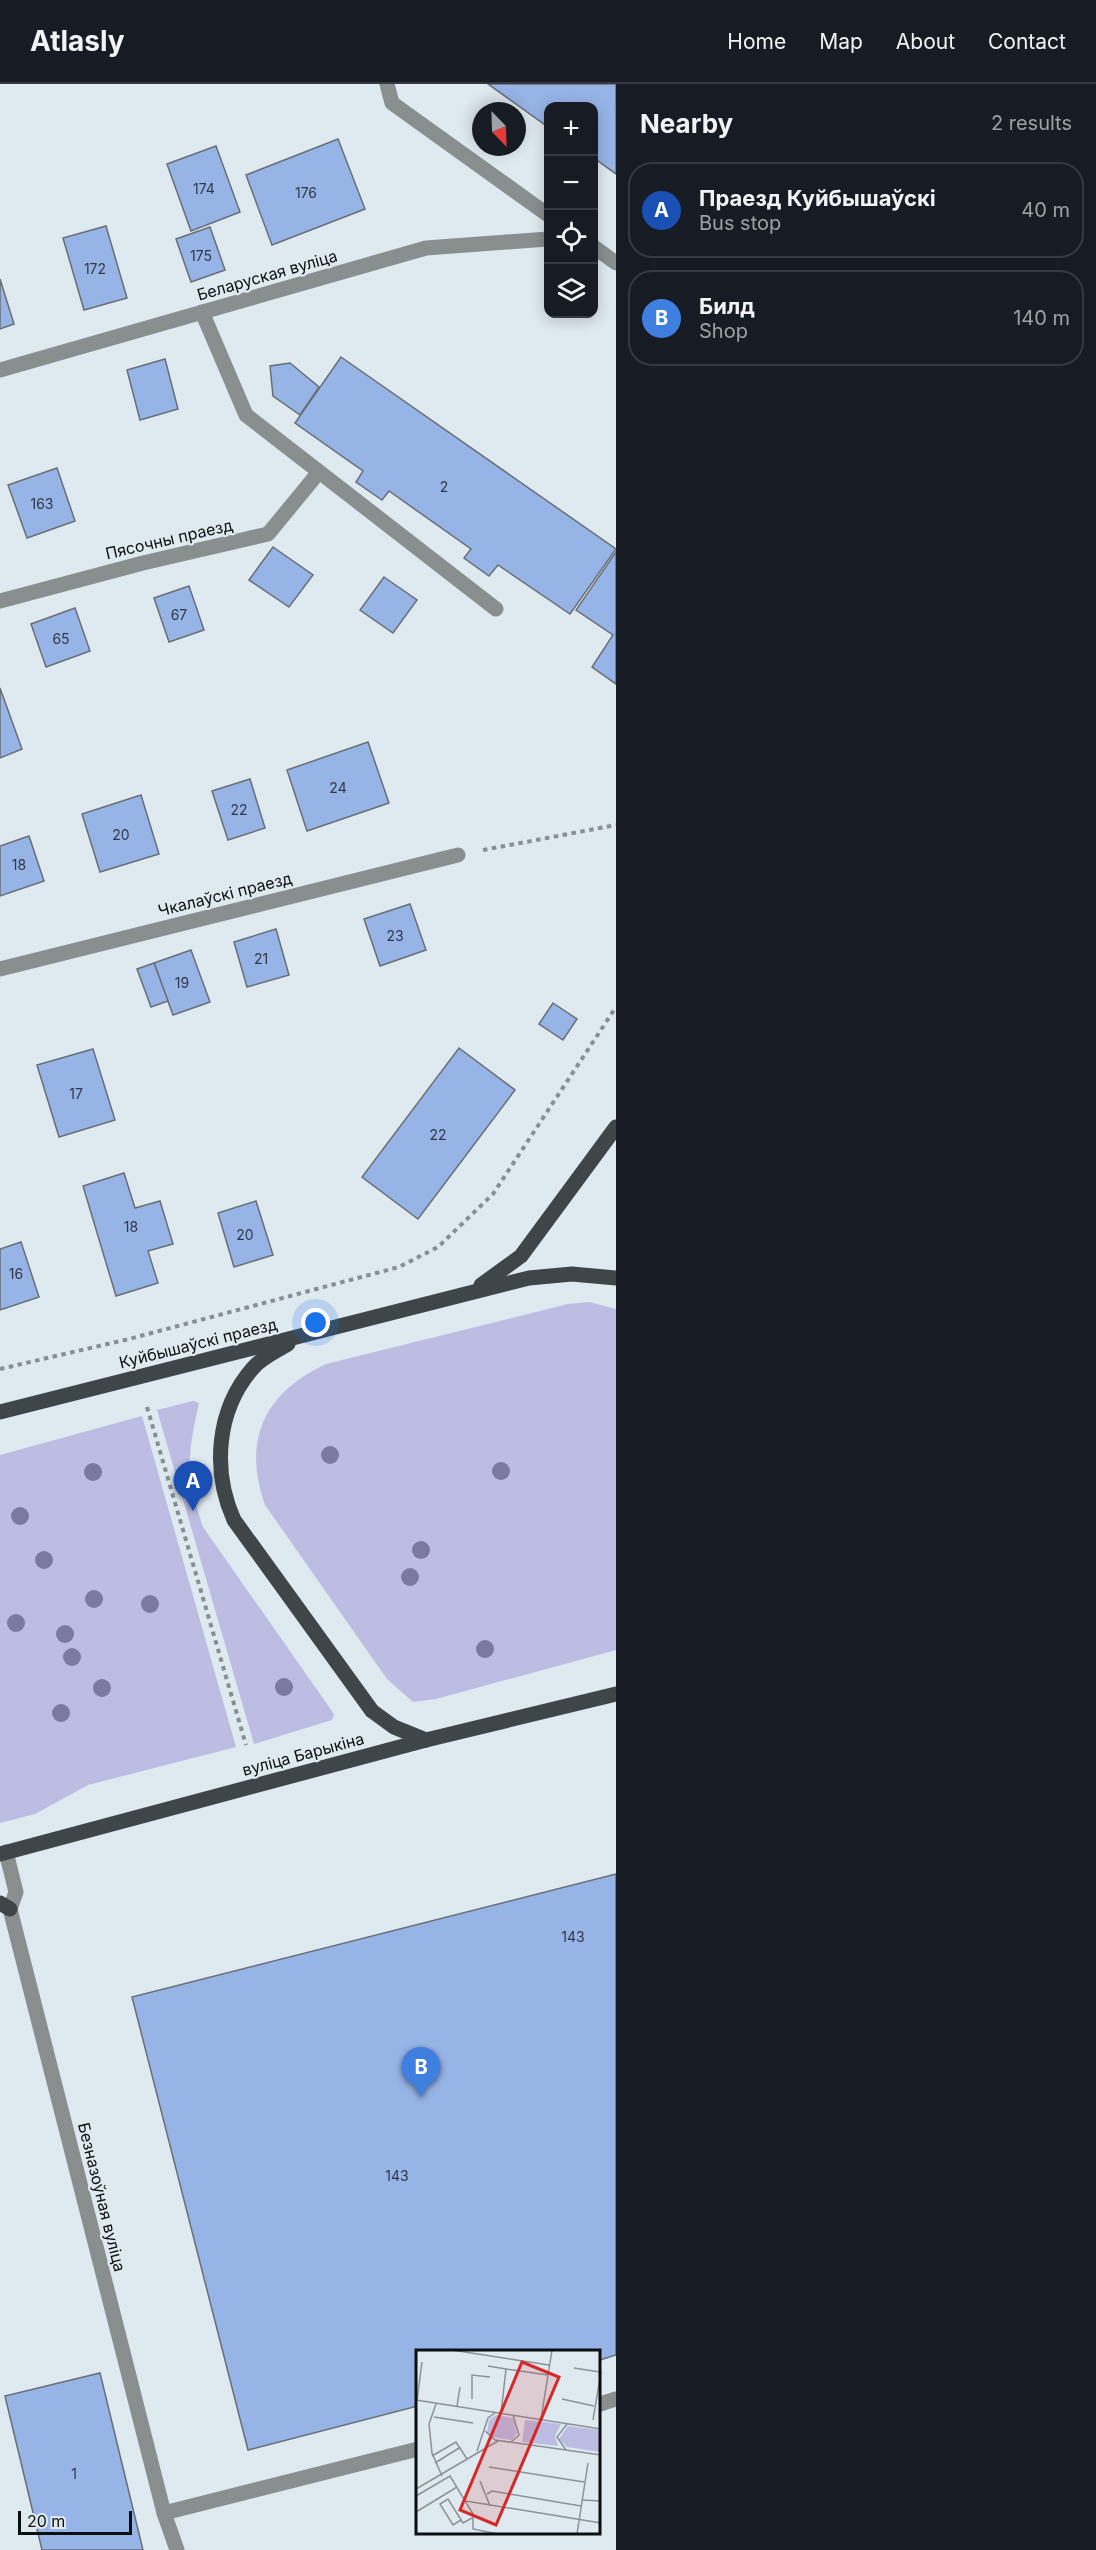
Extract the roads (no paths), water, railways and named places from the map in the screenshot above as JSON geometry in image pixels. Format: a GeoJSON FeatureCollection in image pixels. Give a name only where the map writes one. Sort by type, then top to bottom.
{"type":"FeatureCollection","features":[{"type":"Feature","properties":{"kind":"main road"},"geometry":{"type":"LineString","coordinates":[[474,1290],[522,1256],[616,1127]]}},
{"type":"Feature","properties":{"kind":"main road","name":"Куйбышаўскі праезд"},"geometry":{"type":"LineString","coordinates":[[0,1412],[298,1338],[474,1290],[529,1278],[561,1275],[616,1278]]}},
{"type":"Feature","properties":{"kind":"main road"},"geometry":{"type":"LineString","coordinates":[[298,1338],[254,1366],[236,1391],[223,1429],[218,1468],[224,1499],[234,1520],[372,1711],[394,1727],[426,1740]]}},
{"type":"Feature","properties":{"kind":"main road","name":"вуліца Барыкіна"},"geometry":{"type":"LineString","coordinates":[[3,1853],[426,1740],[615,1697]]}},
{"type":"Feature","properties":{"kind":"street"},"geometry":{"type":"LineString","coordinates":[[387,84],[393,103],[544,210]]}},
{"type":"Feature","properties":{"kind":"street","name":"Беларуская вуліца"},"geometry":{"type":"LineString","coordinates":[[0,370],[426,248],[544,239]]}},
{"type":"Feature","properties":{"kind":"street"},"geometry":{"type":"LineString","coordinates":[[598,250],[616,263]]}},
{"type":"Feature","properties":{"kind":"street"},"geometry":{"type":"LineString","coordinates":[[202,312],[246,415],[496,609]]}},
{"type":"Feature","properties":{"kind":"street","name":"Пясочны праезд"},"geometry":{"type":"LineString","coordinates":[[0,601],[143,563],[268,534],[319,472]]}},
{"type":"Feature","properties":{"kind":"street","name":"Чкалаўскі праезд"},"geometry":{"type":"LineString","coordinates":[[0,969],[459,855]]}},
{"type":"Feature","properties":{"kind":"street","name":"Безназоўная вуліца"},"geometry":{"type":"LineString","coordinates":[[3,1853],[16,1892],[5,1906],[164,2513],[177,2550]]}},
{"type":"Feature","properties":{"kind":"street"},"geometry":{"type":"LineString","coordinates":[[601,2404],[616,2399]]}},
{"type":"Feature","properties":{"kind":"street"},"geometry":{"type":"LineString","coordinates":[[164,2513],[416,2450]]}},
{"type":"Feature","properties":{"kind":"place","name":"Праезд Куйбышаўскі"},"geometry":{"type":"Point","coordinates":[193,1511]}},
{"type":"Feature","properties":{"kind":"place","name":"Билд"},"geometry":{"type":"Point","coordinates":[421,2097]}}]}
